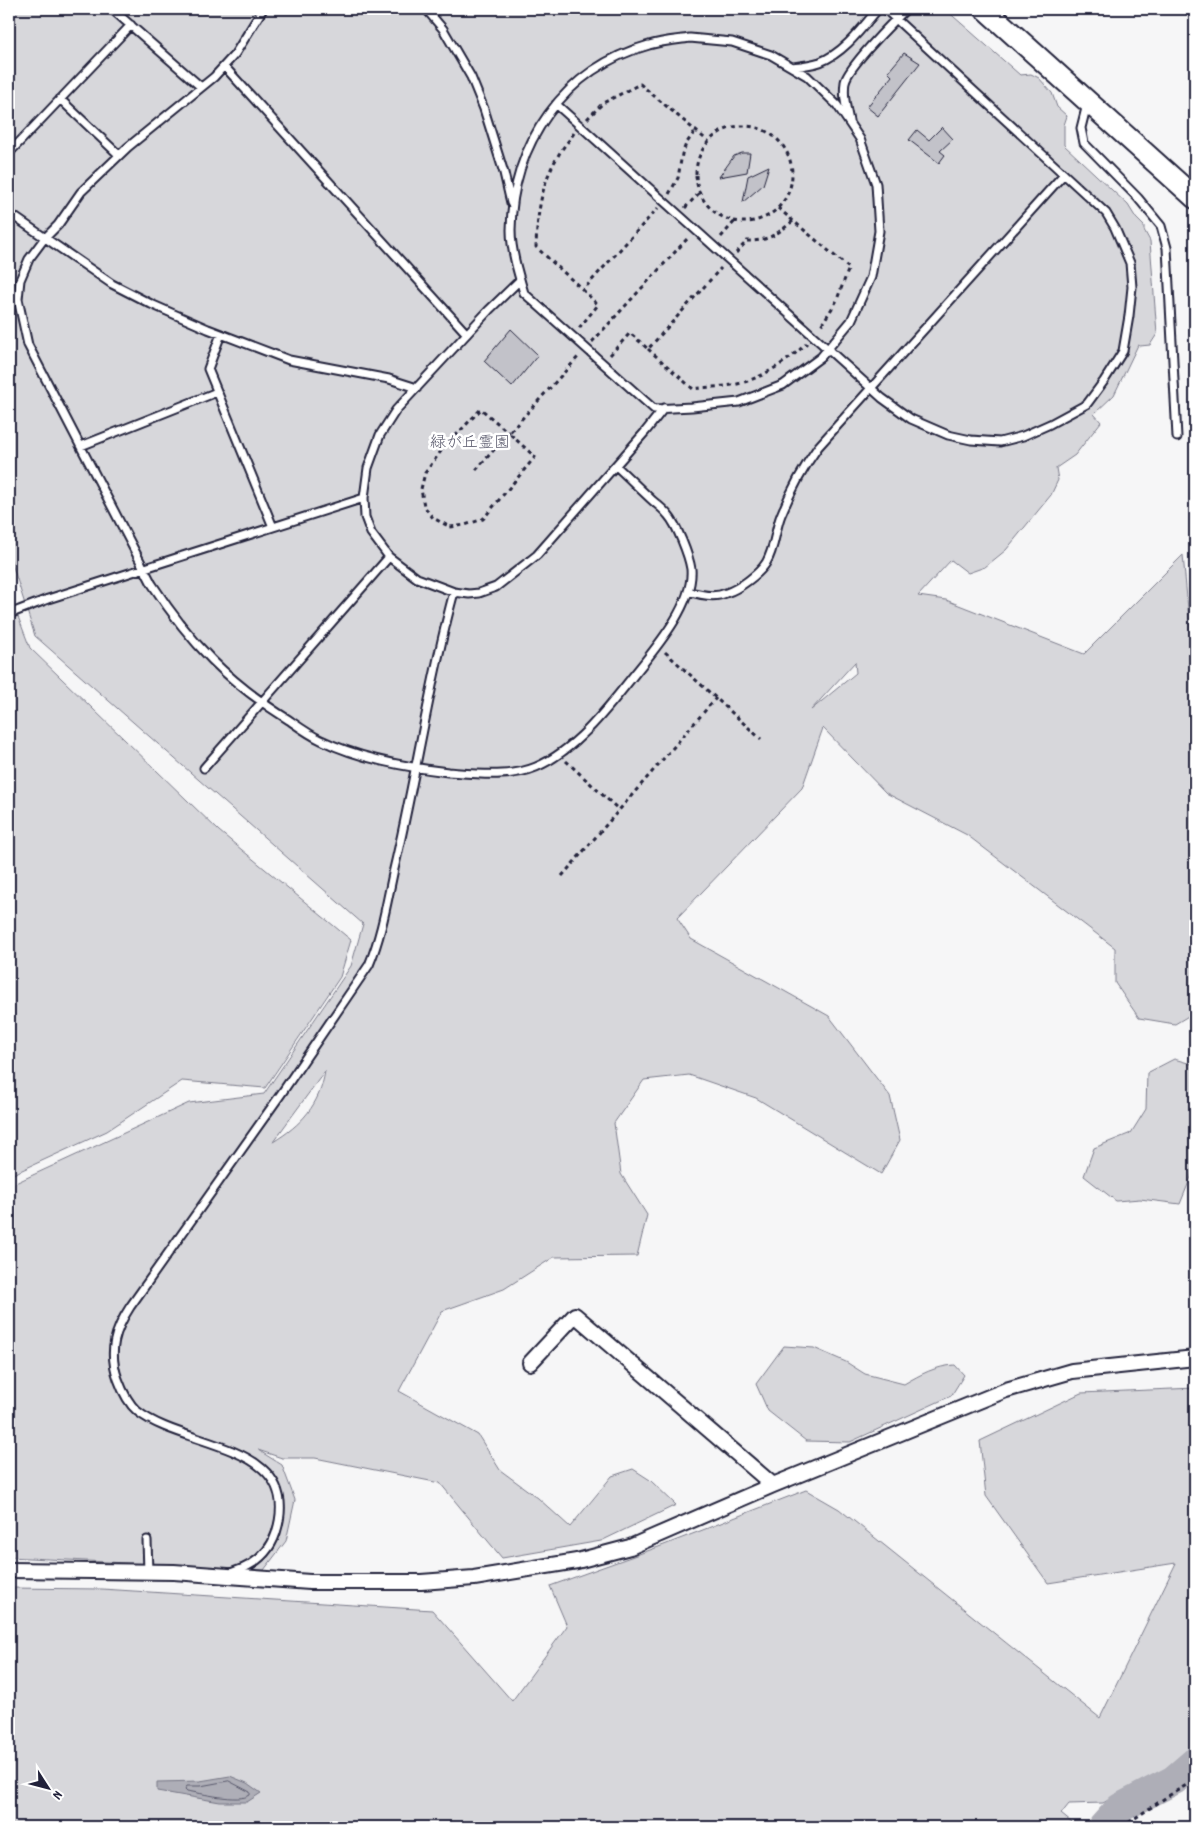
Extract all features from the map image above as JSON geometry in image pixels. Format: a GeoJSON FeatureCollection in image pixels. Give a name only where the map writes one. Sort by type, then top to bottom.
{"type":"FeatureCollection","features":[{"type":"Feature","properties":{"kind":"street"},"geometry":{"type":"LineString","coordinates":[[985,9],[1194,197]]}},
{"type":"Feature","properties":{"kind":"street"},"geometry":{"type":"LineString","coordinates":[[530,1364],[575,1315],[773,1486]]}},
{"type":"Feature","properties":{"kind":"street"},"geometry":{"type":"LineString","coordinates":[[9,1570],[148,1572],[310,1582],[421,1582],[474,1578],[577,1561],[630,1547],[1006,1390],[1072,1370],[1194,1358]]}},
{"type":"Feature","properties":{"kind":"lane"},"geometry":{"type":"LineString","coordinates":[[112,9],[202,87]]}},
{"type":"Feature","properties":{"kind":"lane"},"geometry":{"type":"LineString","coordinates":[[263,9],[235,54],[224,66],[202,87],[119,156],[82,192],[58,225],[44,239],[29,259],[20,280],[19,311],[28,345],[152,584],[174,618],[205,655],[238,685],[261,703],[321,740],[389,763],[416,768],[499,775],[535,768],[558,754],[594,723],[657,645],[688,596],[691,570],[682,539],[668,515],[616,466]]}},
{"type":"Feature","properties":{"kind":"lane"},"geometry":{"type":"LineString","coordinates":[[426,9],[443,29],[471,76],[484,109],[504,173],[513,212]]}},
{"type":"Feature","properties":{"kind":"lane"},"geometry":{"type":"LineString","coordinates":[[792,67],[819,62],[831,56],[856,34],[878,9]]}},
{"type":"Feature","properties":{"kind":"lane"},"geometry":{"type":"LineString","coordinates":[[556,104],[827,350],[911,419],[948,435],[971,440],[1000,442],[1023,436],[1087,404],[1123,351],[1132,287],[1130,263],[1115,228],[1106,213],[885,9]]}},
{"type":"Feature","properties":{"kind":"lane"},"geometry":{"type":"LineString","coordinates":[[850,124],[844,95],[846,79],[856,64],[906,9]]}},
{"type":"Feature","properties":{"kind":"lane"},"geometry":{"type":"LineString","coordinates":[[9,153],[131,25]]}},
{"type":"Feature","properties":{"kind":"lane"},"geometry":{"type":"LineString","coordinates":[[690,38],[732,42],[771,55],[807,76],[837,105],[860,139],[876,184],[879,231],[871,278],[851,320],[821,357],[783,385],[739,402],[654,409],[524,293],[511,231],[513,212],[514,190],[526,150],[547,114],[576,83],[610,60],[649,44],[690,38]]}},
{"type":"Feature","properties":{"kind":"lane"},"geometry":{"type":"LineString","coordinates":[[224,66],[467,334]]}},
{"type":"Feature","properties":{"kind":"lane"},"geometry":{"type":"LineString","coordinates":[[60,99],[119,156]]}},
{"type":"Feature","properties":{"kind":"lane"},"geometry":{"type":"LineString","coordinates":[[1088,101],[1081,128],[1084,143],[1138,198],[1161,226],[1167,248],[1177,437]]}},
{"type":"Feature","properties":{"kind":"lane"},"geometry":{"type":"LineString","coordinates":[[688,591],[707,595],[726,594],[753,577],[766,563],[773,546],[780,517],[797,480],[818,447],[870,387],[1064,174]]}},
{"type":"Feature","properties":{"kind":"lane"},"geometry":{"type":"LineString","coordinates":[[9,213],[44,239],[112,284],[151,304],[289,360],[380,378],[417,388]]}},
{"type":"Feature","properties":{"kind":"lane"},"geometry":{"type":"LineString","coordinates":[[520,280],[396,410],[380,435],[368,468],[364,498],[365,517],[371,533],[390,557],[417,578],[454,592],[479,593],[496,587],[537,555],[616,466],[664,408]]}},
{"type":"Feature","properties":{"kind":"lane"},"geometry":{"type":"LineString","coordinates":[[221,334],[208,369],[273,527]]}},
{"type":"Feature","properties":{"kind":"lane"},"geometry":{"type":"LineString","coordinates":[[81,446],[217,392]]}},
{"type":"Feature","properties":{"kind":"lane"},"geometry":{"type":"LineString","coordinates":[[9,614],[48,599],[364,498]]}},
{"type":"Feature","properties":{"kind":"lane"},"geometry":{"type":"LineString","coordinates":[[204,768],[390,557]]}},
{"type":"Feature","properties":{"kind":"lane"},"geometry":{"type":"LineString","coordinates":[[220,1576],[246,1568],[261,1557],[273,1541],[279,1515],[278,1492],[266,1472],[253,1460],[235,1451],[156,1424],[136,1410],[122,1390],[114,1368],[114,1341],[117,1329],[130,1307],[281,1094],[369,965],[377,946],[444,628],[454,592]]}},
{"type":"Feature","properties":{"kind":"lane"},"geometry":{"type":"LineString","coordinates":[[147,1540],[148,1572]]}},
{"type":"Feature","properties":{"kind":"path"},"geometry":{"type":"LineString","coordinates":[[581,125],[603,103],[640,84],[708,142]]}},
{"type":"Feature","properties":{"kind":"path"},"geometry":{"type":"LineString","coordinates":[[737,126],[754,127],[769,133],[781,144],[790,158],[792,174],[789,191],[778,208],[770,215],[756,221],[741,222],[726,219],[714,211],[704,200],[700,192],[697,186],[696,172],[700,156],[708,142],[722,132],[737,126]]}},
{"type":"Feature","properties":{"kind":"path"},"geometry":{"type":"LineString","coordinates":[[572,336],[598,305],[536,247],[537,221],[547,179],[557,156],[576,131]]}},
{"type":"Feature","properties":{"kind":"path"},"geometry":{"type":"LineString","coordinates":[[583,290],[664,202],[678,178],[682,154],[695,131]]}},
{"type":"Feature","properties":{"kind":"path"},"geometry":{"type":"LineString","coordinates":[[678,215],[700,192]]}},
{"type":"Feature","properties":{"kind":"path"},"geometry":{"type":"LineString","coordinates":[[603,363],[630,332],[693,389],[734,385],[777,367],[797,354],[828,318],[849,268],[778,208]]}},
{"type":"Feature","properties":{"kind":"path"},"geometry":{"type":"LineString","coordinates":[[713,246],[735,221]]}},
{"type":"Feature","properties":{"kind":"path"},"geometry":{"type":"LineString","coordinates":[[648,349],[747,241],[761,241],[775,235],[793,221]]}},
{"type":"Feature","properties":{"kind":"path"},"geometry":{"type":"LineString","coordinates":[[476,470],[696,230]]}},
{"type":"Feature","properties":{"kind":"path"},"geometry":{"type":"LineString","coordinates":[[481,409],[509,433],[535,457],[483,519],[465,525],[450,527],[433,518],[424,506],[421,489],[425,473],[441,451],[481,409]]}},
{"type":"Feature","properties":{"kind":"path"},"geometry":{"type":"LineString","coordinates":[[657,645],[761,739]]}},
{"type":"Feature","properties":{"kind":"path"},"geometry":{"type":"LineString","coordinates":[[562,876],[716,698]]}},
{"type":"Feature","properties":{"kind":"path"},"geometry":{"type":"LineString","coordinates":[[558,754],[619,810]]}},
{"type":"Feature","properties":{"kind":"path"},"geometry":{"type":"LineString","coordinates":[[1122,1827],[1195,1780]]}},
{"type":"Feature","properties":{"kind":"green space","name":"緑が丘霊園"},"geometry":{"type":"Polygon","coordinates":[[[9,9],[945,9],[1020,75],[1031,74],[1039,78],[1052,93],[1057,107],[1067,116],[1064,125],[1064,145],[1128,205],[1136,218],[1144,226],[1150,241],[1157,334],[1150,345],[1138,345],[1114,395],[1094,414],[1101,422],[1075,455],[1056,468],[1058,480],[1051,495],[1006,550],[985,567],[968,573],[951,560],[918,596],[946,600],[1084,654],[1183,555],[1195,685],[1195,1012],[1175,1024],[1139,1018],[1115,983],[1115,948],[967,835],[886,793],[823,728],[802,788],[677,918],[691,939],[829,1016],[890,1096],[900,1140],[881,1174],[756,1098],[689,1075],[644,1080],[614,1123],[621,1174],[647,1215],[637,1256],[554,1257],[504,1289],[442,1311],[399,1391],[478,1435],[500,1470],[538,1498],[570,1527],[612,1476],[633,1469],[650,1480],[676,1505],[601,1541],[502,1558],[440,1483],[315,1458],[282,1458],[258,1450],[282,1465],[295,1500],[286,1541],[264,1570],[9,1557],[9,1186],[189,1103],[264,1094],[351,966],[363,924],[35,636],[9,554],[9,9]],[[855,662],[811,710],[856,673],[855,662]],[[325,1071],[273,1142],[292,1129],[308,1113],[319,1094],[325,1071]]]}},
{"type":"Feature","properties":{"kind":"green space"},"geometry":{"type":"Polygon","coordinates":[[[9,593],[30,648],[219,831],[351,940],[340,977],[265,1088],[182,1081],[107,1131],[9,1176],[9,593]]]}},
{"type":"Feature","properties":{"kind":"green space"},"geometry":{"type":"Polygon","coordinates":[[[1174,1059],[1195,1065],[1195,1154],[1191,1177],[1180,1204],[1140,1199],[1116,1201],[1084,1176],[1094,1148],[1131,1133],[1146,1109],[1147,1073],[1174,1059]]]}},
{"type":"Feature","properties":{"kind":"green space"},"geometry":{"type":"Polygon","coordinates":[[[784,1346],[814,1348],[846,1362],[865,1374],[904,1384],[941,1367],[955,1365],[964,1375],[951,1396],[850,1442],[806,1441],[768,1411],[756,1384],[784,1346]]]}},
{"type":"Feature","properties":{"kind":"green space"},"geometry":{"type":"Polygon","coordinates":[[[1195,1388],[1195,1758],[1162,1782],[1143,1781],[1103,1803],[1069,1804],[1061,1814],[1077,1827],[9,1827],[9,1588],[102,1589],[432,1610],[512,1701],[567,1626],[550,1586],[664,1545],[806,1490],[839,1509],[1100,1718],[1176,1563],[1048,1583],[986,1496],[980,1441],[1081,1393],[1195,1388]]]}},
{"type":"Feature","properties":{"kind":"water"},"geometry":{"type":"Polygon","coordinates":[[[230,1776],[247,1783],[261,1793],[247,1802],[220,1802],[157,1791],[157,1782],[200,1781],[230,1776]]]}},
{"type":"Feature","properties":{"kind":"building"},"geometry":{"type":"Polygon","coordinates":[[[904,53],[920,63],[878,116],[867,107],[892,76],[888,72],[904,53]]]}},
{"type":"Feature","properties":{"kind":"building"},"geometry":{"type":"Polygon","coordinates":[[[942,127],[953,139],[940,151],[945,155],[939,163],[909,140],[917,130],[929,140],[942,127]]]}},
{"type":"Feature","properties":{"kind":"building"},"geometry":{"type":"Polygon","coordinates":[[[750,153],[747,172],[719,177],[734,156],[750,153]]]}},
{"type":"Feature","properties":{"kind":"building"},"geometry":{"type":"Polygon","coordinates":[[[769,166],[763,185],[743,202],[748,176],[769,166]]]}},
{"type":"Feature","properties":{"kind":"building"},"geometry":{"type":"Polygon","coordinates":[[[511,329],[538,355],[512,387],[484,361],[511,329]]]}},
{"type":"Feature","properties":{"kind":"waterway"},"geometry":{"type":"LineString","coordinates":[[1103,1827],[1120,1808],[1174,1780],[1195,1762]]}}]}
